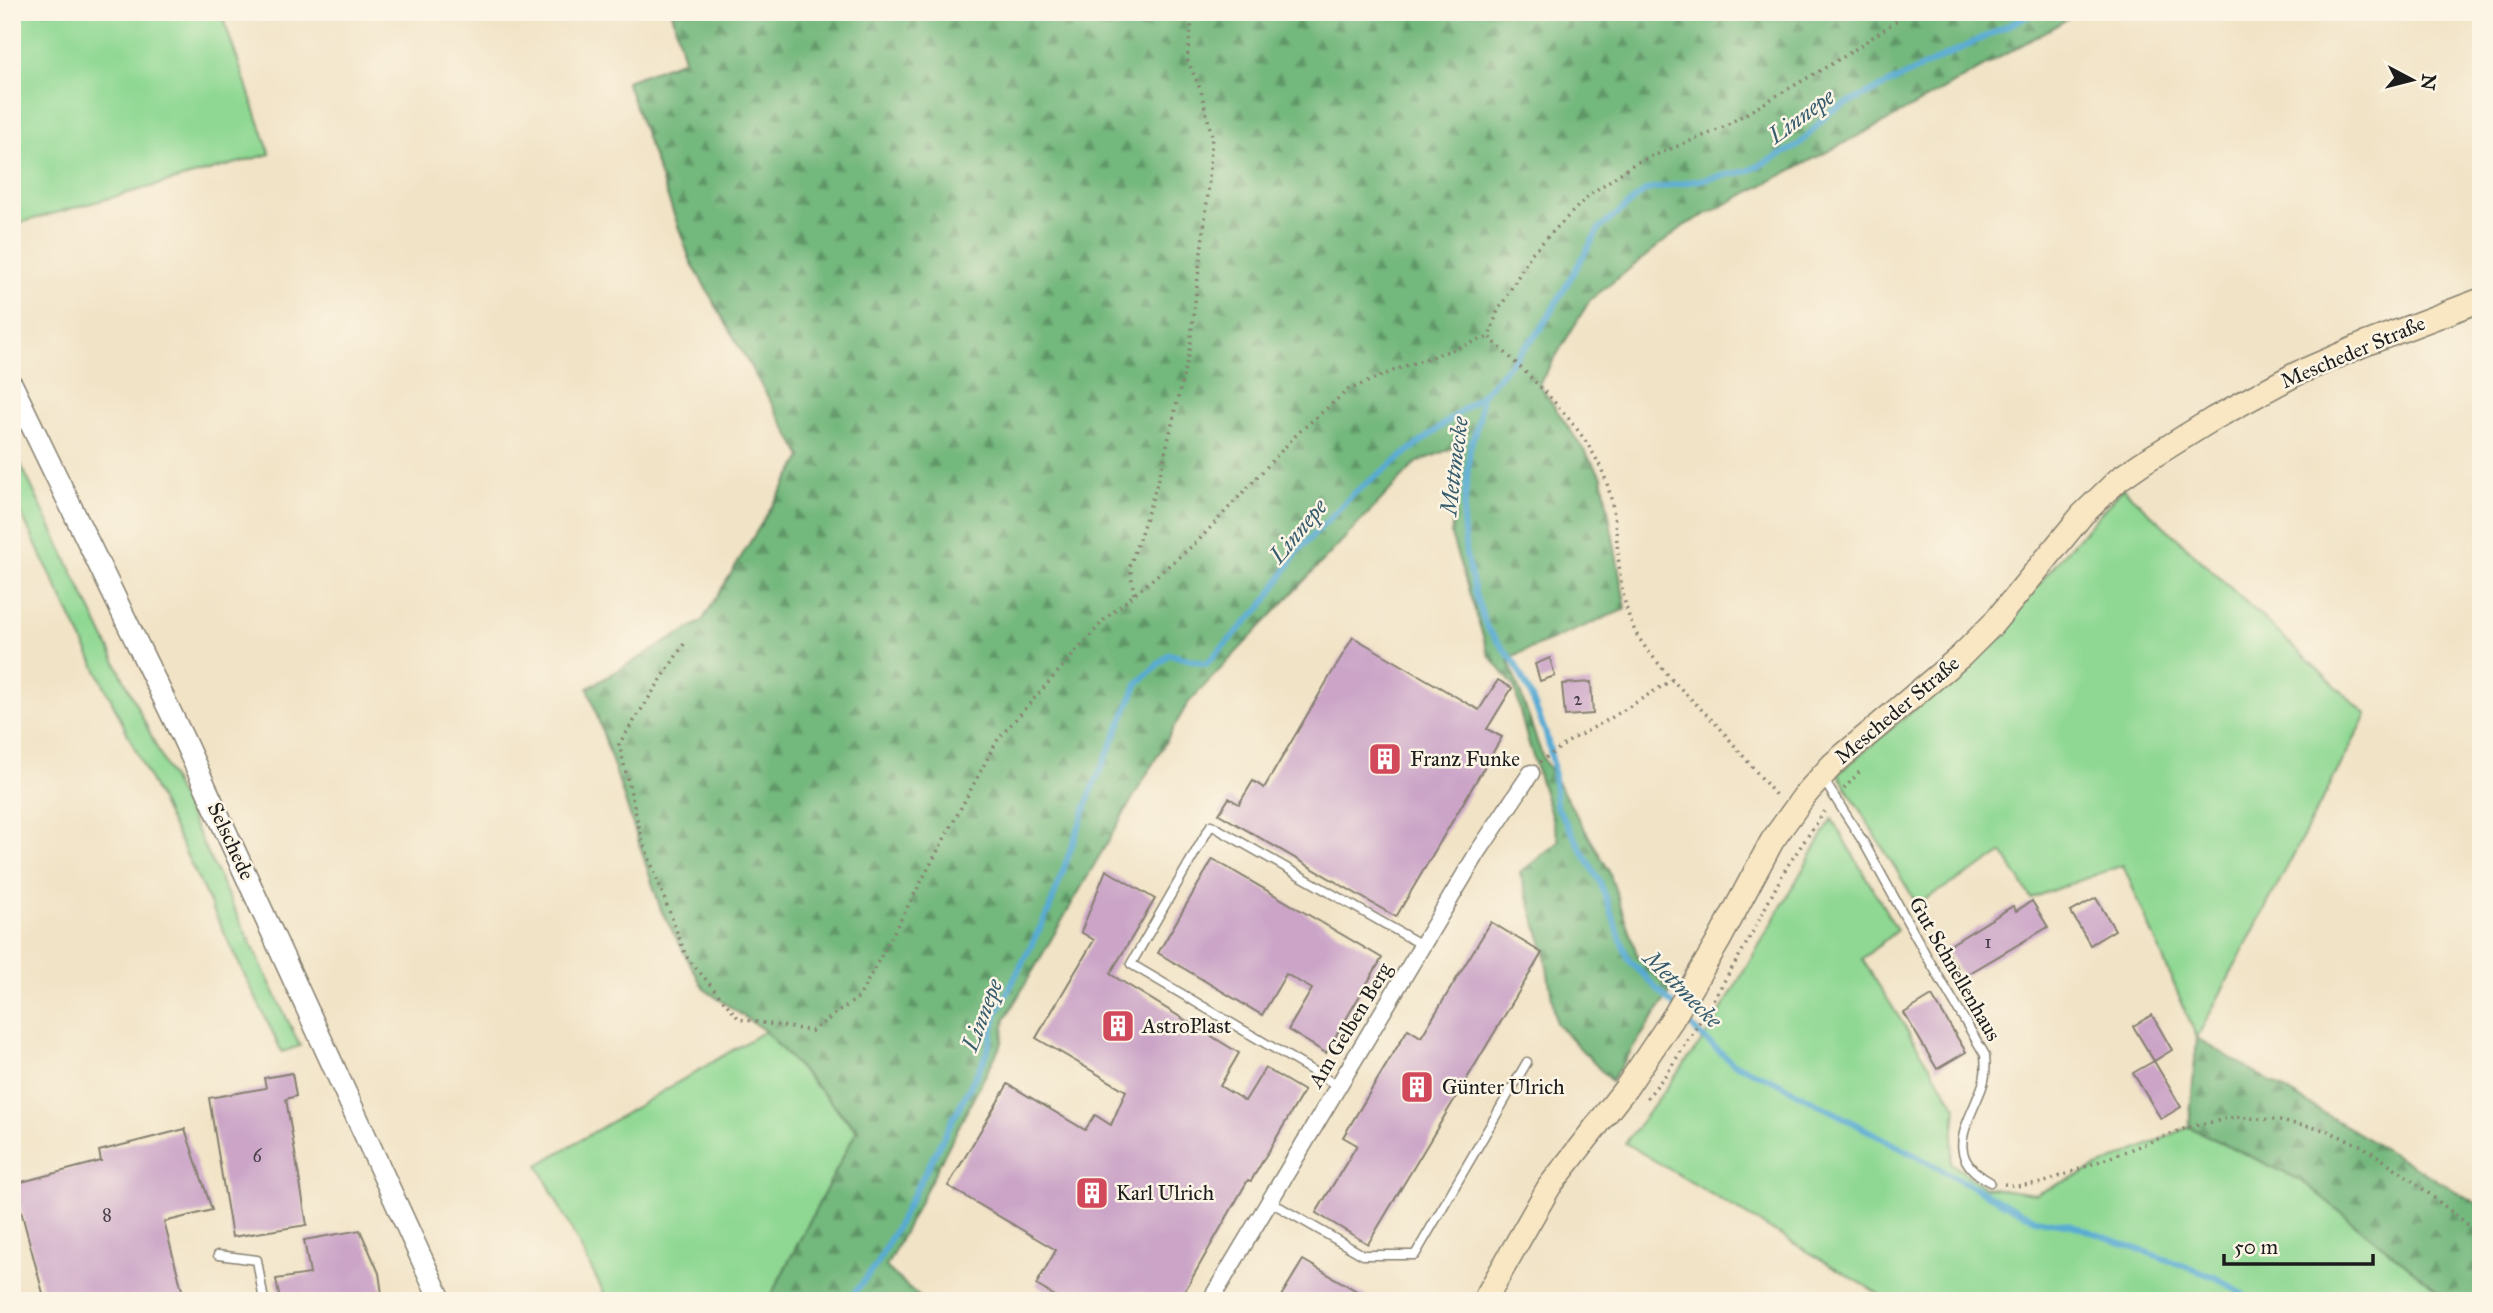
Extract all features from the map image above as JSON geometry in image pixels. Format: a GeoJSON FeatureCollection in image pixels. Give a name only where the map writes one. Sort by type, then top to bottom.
{"type":"FeatureCollection","features":[{"type":"Feature","properties":{"kind":"main road","name":"Mescheder Straße"},"geometry":{"type":"LineString","coordinates":[[1484,1301],[1549,1187],[1626,1088],[1679,1009],[1766,850],[1821,776],[1961,656],[1992,625],[2082,515],[2119,479],[2213,419],[2296,374],[2365,344],[2481,300]]}},
{"type":"Feature","properties":{"kind":"street","name":"Selschede"},"geometry":{"type":"LineString","coordinates":[[12,385],[183,736],[441,1301]]}},
{"type":"Feature","properties":{"kind":"street","name":"Am Gelben Berg"},"geometry":{"type":"LineString","coordinates":[[1210,1301],[1478,852],[1531,773]]}},
{"type":"Feature","properties":{"kind":"lane","name":"Gut Schnellenhaus"},"geometry":{"type":"LineString","coordinates":[[1821,776],[1864,843],[1985,1055],[1983,1086],[1966,1122],[1961,1145],[1963,1156],[1971,1170],[1990,1182]]}},
{"type":"Feature","properties":{"kind":"lane"},"geometry":{"type":"LineString","coordinates":[[1338,1086],[1130,964],[1211,825],[1422,945]]}},
{"type":"Feature","properties":{"kind":"lane"},"geometry":{"type":"LineString","coordinates":[[1269,1201],[1363,1255],[1415,1255],[1527,1062]]}},
{"type":"Feature","properties":{"kind":"lane"},"geometry":{"type":"LineString","coordinates":[[218,1255],[257,1259],[264,1301]]}},
{"type":"Feature","properties":{"kind":"path"},"geometry":{"type":"LineString","coordinates":[[1134,595],[1130,566],[1160,475],[1189,352],[1208,194],[1212,135],[1201,91],[1187,59],[1193,12]]}},
{"type":"Feature","properties":{"kind":"path"},"geometry":{"type":"LineString","coordinates":[[1489,337],[1497,313],[1531,254],[1589,195],[1635,163],[1718,130],[1844,56],[1909,12]]}},
{"type":"Feature","properties":{"kind":"path"},"geometry":{"type":"LineString","coordinates":[[684,643],[618,744],[642,839],[686,956],[739,1019],[812,1031],[859,996],[998,738],[1106,618],[1198,541],[1298,433],[1348,390],[1405,366],[1489,337]]}},
{"type":"Feature","properties":{"kind":"path"},"geometry":{"type":"LineString","coordinates":[[1489,337],[1520,367],[1586,441],[1597,460],[1608,487],[1626,609],[1637,635],[1672,680],[1720,727],[1791,813]]}},
{"type":"Feature","properties":{"kind":"path"},"geometry":{"type":"LineString","coordinates":[[1543,758],[1672,680]]}},
{"type":"Feature","properties":{"kind":"path"},"geometry":{"type":"LineString","coordinates":[[1646,1100],[1667,1073],[1744,950],[1786,868],[1835,798],[1868,763]]}},
{"type":"Feature","properties":{"kind":"path"},"geometry":{"type":"LineString","coordinates":[[1990,1182],[2017,1186],[2045,1182],[2189,1127],[2235,1117],[2275,1120],[2325,1130],[2362,1146],[2396,1168],[2481,1235]]}},
{"type":"Feature","properties":{"kind":"green space"},"geometry":{"type":"Polygon","coordinates":[[[12,12],[221,12],[270,154],[12,225],[12,12]]]}},
{"type":"Feature","properties":{"kind":"green space"},"geometry":{"type":"Polygon","coordinates":[[[672,12],[2080,12],[1885,122],[1685,225],[1590,300],[1539,384],[1602,477],[1626,609],[1508,658],[1543,758],[1608,869],[1638,957],[1671,991],[1611,1081],[1556,1023],[1544,948],[1520,873],[1559,841],[1514,686],[1489,655],[1451,535],[1462,444],[1416,463],[1188,703],[1005,1019],[1002,1043],[886,1267],[924,1301],[768,1301],[857,1130],[765,1031],[704,989],[661,910],[588,688],[702,621],[802,457],[691,262],[626,81],[684,60],[672,12]]]}},
{"type":"Feature","properties":{"kind":"green space"},"geometry":{"type":"Polygon","coordinates":[[[12,447],[300,1046],[282,1052],[12,495],[12,447]]]}},
{"type":"Feature","properties":{"kind":"green space"},"geometry":{"type":"Polygon","coordinates":[[[2123,488],[2367,715],[2197,1038],[2123,865],[2031,898],[2003,853],[1917,904],[1838,774],[1986,648],[2123,488]]]}},
{"type":"Feature","properties":{"kind":"green space"},"geometry":{"type":"Polygon","coordinates":[[[1832,819],[1897,930],[1862,959],[1956,1107],[1951,1163],[1984,1187],[2036,1194],[2189,1127],[2302,1181],[2451,1301],[1891,1301],[1625,1143],[1710,1030],[1832,819]]]}},
{"type":"Feature","properties":{"kind":"green space"},"geometry":{"type":"Polygon","coordinates":[[[765,1031],[857,1131],[768,1301],[608,1301],[538,1165],[765,1031]]]}},
{"type":"Feature","properties":{"kind":"green space"},"geometry":{"type":"Polygon","coordinates":[[[2197,1038],[2481,1206],[2481,1301],[2451,1301],[2302,1181],[2189,1127],[2197,1038]]]}},
{"type":"Feature","properties":{"kind":"building","name":"Franz Funke"},"geometry":{"type":"Polygon","coordinates":[[[1353,637],[1479,710],[1498,680],[1512,688],[1487,729],[1502,737],[1396,917],[1219,814],[1229,798],[1239,804],[1253,781],[1264,788],[1353,637]]]}},
{"type":"Feature","properties":{"kind":"building"},"geometry":{"type":"Polygon","coordinates":[[[1550,658],[1555,676],[1540,681],[1535,664],[1550,658]]]}},
{"type":"Feature","properties":{"kind":"building"},"geometry":{"type":"Polygon","coordinates":[[[1591,682],[1593,714],[1565,716],[1562,684],[1591,682]]]}},
{"type":"Feature","properties":{"kind":"building","name":"AstroPlast"},"geometry":{"type":"Polygon","coordinates":[[[1213,859],[1382,958],[1326,1053],[1288,1030],[1312,989],[1286,974],[1262,1015],[1158,953],[1213,859]]]}},
{"type":"Feature","properties":{"kind":"building"},"geometry":{"type":"Polygon","coordinates":[[[1106,870],[1155,899],[1110,974],[1239,1053],[1220,1086],[1245,1101],[1265,1068],[1304,1091],[1251,1181],[1248,1180],[1179,1301],[1064,1301],[1036,1285],[1056,1250],[948,1186],[1008,1084],[1085,1130],[1095,1115],[1111,1125],[1126,1091],[1036,1038],[1094,940],[1081,932],[1106,870]]]}},
{"type":"Feature","properties":{"kind":"building"},"geometry":{"type":"Polygon","coordinates":[[[2096,898],[2115,930],[2090,945],[2071,912],[2096,898]]]}},
{"type":"Feature","properties":{"kind":"building"},"geometry":{"type":"Polygon","coordinates":[[[2032,901],[2048,927],[1963,977],[1945,948],[2013,906],[2016,911],[2032,901]]]}},
{"type":"Feature","properties":{"kind":"building","name":"Günter Ulrich"},"geometry":{"type":"Polygon","coordinates":[[[1491,922],[1542,953],[1368,1244],[1316,1213],[1357,1145],[1343,1137],[1408,1029],[1421,1037],[1491,922]]]}},
{"type":"Feature","properties":{"kind":"building"},"geometry":{"type":"Polygon","coordinates":[[[1932,996],[1966,1052],[1937,1069],[1904,1013],[1932,996]]]}},
{"type":"Feature","properties":{"kind":"building"},"geometry":{"type":"Polygon","coordinates":[[[2152,1015],[2172,1050],[2154,1061],[2133,1026],[2152,1015]]]}},
{"type":"Feature","properties":{"kind":"building"},"geometry":{"type":"Polygon","coordinates":[[[2154,1061],[2181,1107],[2161,1119],[2133,1073],[2154,1061]]]}},
{"type":"Feature","properties":{"kind":"building"},"geometry":{"type":"Polygon","coordinates":[[[292,1073],[296,1096],[286,1099],[307,1225],[232,1237],[209,1098],[266,1088],[264,1078],[292,1073]]]}},
{"type":"Feature","properties":{"kind":"building"},"geometry":{"type":"Polygon","coordinates":[[[185,1129],[212,1210],[164,1222],[185,1301],[45,1301],[14,1184],[101,1161],[99,1151],[185,1129]]]}},
{"type":"Feature","properties":{"kind":"building"},"geometry":{"type":"Polygon","coordinates":[[[360,1230],[379,1273],[383,1301],[280,1301],[276,1279],[310,1274],[304,1240],[360,1230]]]}},
{"type":"Feature","properties":{"kind":"building"},"geometry":{"type":"Polygon","coordinates":[[[1303,1260],[1374,1301],[1278,1301],[1303,1260]]]}},
{"type":"Feature","properties":{"kind":"waterway","name":"Linnepe"},"geometry":{"type":"LineString","coordinates":[[848,1301],[877,1264],[987,1054],[996,1015],[1049,910],[1093,787],[1138,683],[1169,654],[1206,664],[1264,604],[1298,551],[1353,494],[1482,395],[1541,329],[1599,229],[1646,190],[1748,171],[1798,146],[1830,112],[2036,12]]}},
{"type":"Feature","properties":{"kind":"waterway","name":"Mettmecke"},"geometry":{"type":"LineString","coordinates":[[1482,395],[1479,419],[1470,448],[1463,521],[1466,555],[1476,597],[1487,628],[1515,663],[1532,698],[1546,734],[1553,763],[1556,805],[1600,882],[1628,959],[1675,1007]]}},
{"type":"Feature","properties":{"kind":"waterway","name":"Mettmecke"},"geometry":{"type":"LineString","coordinates":[[1682,1015],[1699,1034],[1734,1064],[1775,1081],[2034,1219],[2072,1225],[2217,1278],[2253,1301]]}},
{"type":"Feature","properties":{"kind":"place","name":"Franz Funke"},"geometry":{"type":"Point","coordinates":[1385,759]}},
{"type":"Feature","properties":{"kind":"place","name":"AstroPlast"},"geometry":{"type":"Point","coordinates":[1118,1026]}},
{"type":"Feature","properties":{"kind":"place","name":"Günter Ulrich"},"geometry":{"type":"Point","coordinates":[1417,1087]}},
{"type":"Feature","properties":{"kind":"place","name":"Karl Ulrich"},"geometry":{"type":"Point","coordinates":[1092,1193]}}]}
